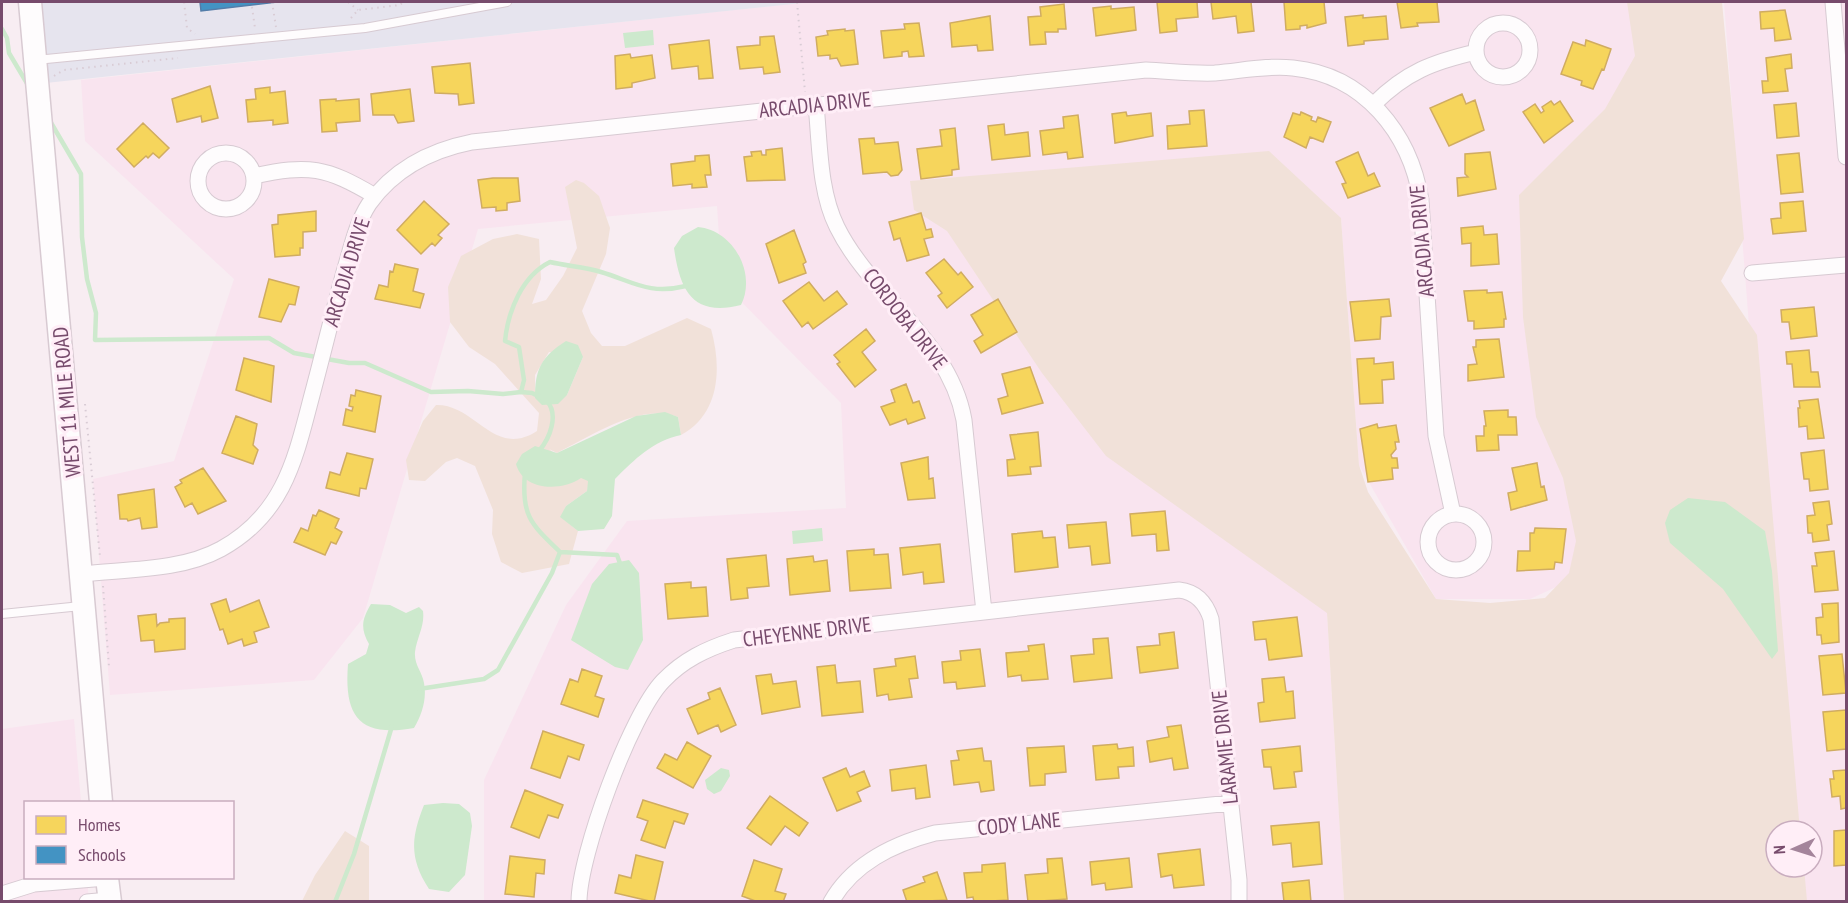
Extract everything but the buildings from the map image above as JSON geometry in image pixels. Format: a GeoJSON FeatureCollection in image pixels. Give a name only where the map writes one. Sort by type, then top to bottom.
{"type":"FeatureCollection","features":[{"type":"Feature","properties":{"kind":"street","name":"WEST 11 MILE ROAD"},"geometry":{"type":"LineString","coordinates":[[30,2],[101,801]]}},
{"type":"Feature","properties":{"kind":"street"},"geometry":{"type":"LineString","coordinates":[[1833,2],[1846,157]]}},
{"type":"Feature","properties":{"kind":"street"},"geometry":{"type":"LineString","coordinates":[[1374,104],[1408,75],[1438,62],[1476,52]]}},
{"type":"Feature","properties":{"kind":"street","name":"ARCADIA DRIVE"},"geometry":{"type":"LineString","coordinates":[[82,574],[160,566],[205,556],[235,540],[269,509],[286,482],[297,454],[355,235],[364,213],[375,196],[414,163],[452,146],[1137,71],[1214,73],[1269,67],[1295,68],[1329,78],[1374,104],[1395,128],[1411,159],[1418,180],[1436,436],[1453,514]]}},
{"type":"Feature","properties":{"kind":"street","name":"CORDOBA DRIVE"},"geometry":{"type":"LineString","coordinates":[[809,106],[825,188],[836,226],[856,257],[933,350],[951,378],[961,402],[984,612]]}},
{"type":"Feature","properties":{"kind":"street"},"geometry":{"type":"LineString","coordinates":[[254,176],[286,169],[313,169],[346,179],[375,196]]}},
{"type":"Feature","properties":{"kind":"street"},"geometry":{"type":"LineString","coordinates":[[1752,273],[1846,265]]}},
{"type":"Feature","properties":{"kind":"street","name":"CHEYENNE DRIVE"},"geometry":{"type":"LineString","coordinates":[[579,902],[588,846],[640,714],[656,688],[689,659],[710,648],[734,640],[1179,590],[1198,597]]}},
{"type":"Feature","properties":{"kind":"street","name":"LARAMIE DRIVE"},"geometry":{"type":"LineString","coordinates":[[1198,597],[1206,607],[1211,619],[1231,802],[1239,902]]}},
{"type":"Feature","properties":{"kind":"street","name":"CODY LANE"},"geometry":{"type":"LineString","coordinates":[[831,902],[845,881],[875,856],[913,839],[935,833],[1231,802]]}},
{"type":"Feature","properties":{"kind":"street"},"geometry":{"type":"LineString","coordinates":[[2,894],[34,884],[104,892]]}},
{"type":"Feature","properties":{"kind":"lane"},"geometry":{"type":"LineString","coordinates":[[35,60],[365,28],[507,2]]}},
{"type":"Feature","properties":{"kind":"lane"},"geometry":{"type":"LineString","coordinates":[[2,614],[85,605]]}},
{"type":"Feature","properties":{"kind":"path"},"geometry":{"type":"LineString","coordinates":[[184,2],[187,28],[199,35]]}},
{"type":"Feature","properties":{"kind":"path"},"geometry":{"type":"LineString","coordinates":[[272,2],[276,27]]}},
{"type":"Feature","properties":{"kind":"path"},"geometry":{"type":"LineString","coordinates":[[348,2],[358,10]]}},
{"type":"Feature","properties":{"kind":"path"},"geometry":{"type":"LineString","coordinates":[[350,20],[358,10],[400,5],[403,2]]}},
{"type":"Feature","properties":{"kind":"path"},"geometry":{"type":"LineString","coordinates":[[797,2],[809,106]]}},
{"type":"Feature","properties":{"kind":"path"},"geometry":{"type":"LineString","coordinates":[[252,7],[255,29],[286,26]]}},
{"type":"Feature","properties":{"kind":"path"},"geometry":{"type":"LineString","coordinates":[[104,588],[109,661]]}},
{"type":"Feature","properties":{"kind":"shaded area"},"geometry":{"type":"Polygon","coordinates":[[[29,2],[812,2],[36,84],[29,2]]]}},
{"type":"Feature","properties":{"kind":"shaded area"},"geometry":{"type":"Polygon","coordinates":[[[809,2],[1639,2],[1650,108],[1591,571],[1530,599],[1436,599],[1359,465],[1341,218],[1327,613],[1344,901],[484,901],[484,780],[566,605],[627,521],[846,508],[841,403],[722,282],[717,206],[478,229],[363,618],[314,680],[110,695],[93,479],[174,461],[234,279],[85,141],[81,80],[809,2]]]}},
{"type":"Feature","properties":{"kind":"shaded area"},"geometry":{"type":"Polygon","coordinates":[[[1627,2],[1722,2],[1744,239],[1721,281],[1757,335],[1799,819],[1764,819],[1764,879],[1805,879],[1807,901],[1344,901],[1327,613],[1106,456],[1042,373],[947,231],[914,210],[910,181],[1269,151],[1341,218],[1359,465],[1368,492],[1436,599],[1490,603],[1545,598],[1569,573],[1576,541],[1563,478],[1536,417],[1523,317],[1519,195],[1605,109],[1635,56],[1627,2]]]}},
{"type":"Feature","properties":{"kind":"shaded area"},"geometry":{"type":"Polygon","coordinates":[[[1724,2],[1846,2],[1846,901],[1794,901],[1792,879],[1824,879],[1824,819],[1787,819],[1724,2]]]}},
{"type":"Feature","properties":{"kind":"shaded area"},"geometry":{"type":"Polygon","coordinates":[[[653,30],[654,45],[625,48],[623,33],[653,30]]]}},
{"type":"Feature","properties":{"kind":"shaded area"},"geometry":{"type":"Polygon","coordinates":[[[576,180],[584,183],[599,196],[610,228],[606,254],[582,311],[591,333],[602,346],[625,346],[687,318],[711,329],[717,374],[711,403],[704,415],[681,435],[678,417],[647,414],[616,423],[557,453],[549,449],[589,481],[587,491],[566,506],[561,517],[578,531],[569,564],[522,573],[501,562],[492,534],[493,510],[475,466],[457,458],[446,462],[425,481],[409,480],[406,460],[423,421],[436,405],[450,407],[463,413],[497,435],[509,439],[522,438],[537,431],[539,413],[495,364],[469,347],[450,322],[448,287],[461,256],[493,239],[517,234],[539,239],[541,279],[532,304],[546,300],[563,276],[577,248],[565,187],[576,180]],[[549,352],[535,375],[535,398],[567,395],[583,357],[549,352]]]}},
{"type":"Feature","properties":{"kind":"shaded area"},"geometry":{"type":"Polygon","coordinates":[[[698,227],[722,236],[739,255],[746,280],[741,305],[725,308],[701,304],[685,289],[674,248],[682,236],[698,227]]]}},
{"type":"Feature","properties":{"kind":"shaded area"},"geometry":{"type":"Polygon","coordinates":[[[566,341],[578,345],[583,357],[567,395],[558,404],[542,405],[535,398],[538,371],[545,358],[566,341]]]}},
{"type":"Feature","properties":{"kind":"shaded area"},"geometry":{"type":"Polygon","coordinates":[[[665,412],[678,417],[681,435],[653,446],[615,479],[612,516],[604,529],[578,531],[560,517],[566,506],[587,491],[588,481],[581,478],[554,487],[535,484],[520,473],[516,464],[522,454],[535,446],[557,453],[636,416],[665,412]]]}},
{"type":"Feature","properties":{"kind":"shaded area"},"geometry":{"type":"Polygon","coordinates":[[[1688,498],[1725,502],[1765,531],[1772,571],[1778,651],[1772,659],[1723,589],[1670,543],[1665,523],[1670,510],[1688,498]]]}},
{"type":"Feature","properties":{"kind":"shaded area"},"geometry":{"type":"Polygon","coordinates":[[[822,528],[823,541],[793,544],[792,531],[822,528]]]}},
{"type":"Feature","properties":{"kind":"shaded area"},"geometry":{"type":"Polygon","coordinates":[[[629,560],[639,573],[643,640],[628,670],[615,667],[571,640],[592,584],[609,564],[629,560]]]}},
{"type":"Feature","properties":{"kind":"shaded area"},"geometry":{"type":"Polygon","coordinates":[[[371,604],[390,605],[406,613],[419,607],[423,611],[423,622],[415,657],[423,679],[425,695],[414,728],[395,730],[367,726],[358,719],[352,709],[347,682],[348,664],[366,654],[369,644],[363,624],[371,604]]]}},
{"type":"Feature","properties":{"kind":"shaded area"},"geometry":{"type":"Polygon","coordinates":[[[74,719],[81,801],[24,801],[24,879],[87,879],[89,901],[2,901],[2,729],[74,719]]]}},
{"type":"Feature","properties":{"kind":"shaded area"},"geometry":{"type":"Polygon","coordinates":[[[721,768],[729,770],[730,776],[721,791],[714,794],[707,789],[705,780],[721,768]]]}},
{"type":"Feature","properties":{"kind":"shaded area"},"geometry":{"type":"Polygon","coordinates":[[[459,804],[470,813],[472,826],[465,875],[449,892],[429,889],[418,867],[414,848],[416,828],[424,805],[459,804]]]}},
{"type":"Feature","properties":{"kind":"shaded area"},"geometry":{"type":"Polygon","coordinates":[[[345,831],[369,846],[369,901],[302,901],[315,875],[345,831]]]}},
{"type":"Feature","properties":{"kind":"waterway"},"geometry":{"type":"LineString","coordinates":[[2,29],[7,38],[9,53],[28,85]]}},
{"type":"Feature","properties":{"kind":"waterway"},"geometry":{"type":"LineString","coordinates":[[50,121],[81,174],[82,237],[87,279],[96,313],[95,340],[269,338],[294,353],[349,363],[365,363],[431,392],[468,391],[503,394],[521,392],[532,393],[540,397]]}},
{"type":"Feature","properties":{"kind":"waterway"},"geometry":{"type":"LineString","coordinates":[[521,392],[524,380],[519,347],[505,341],[509,318],[518,296],[524,285],[540,268],[550,262],[595,270],[652,288],[686,286]]}},
{"type":"Feature","properties":{"kind":"waterway"},"geometry":{"type":"LineString","coordinates":[[539,451],[547,440],[553,420],[551,407],[547,401]]}},
{"type":"Feature","properties":{"kind":"waterway"},"geometry":{"type":"LineString","coordinates":[[525,473],[525,500],[530,518],[560,552],[617,555],[621,566]]}},
{"type":"Feature","properties":{"kind":"waterway"},"geometry":{"type":"LineString","coordinates":[[419,689],[484,679],[498,670],[552,573],[560,552]]}},
{"type":"Feature","properties":{"kind":"waterway"},"geometry":{"type":"LineString","coordinates":[[335,902],[354,854],[392,726]]}}]}
